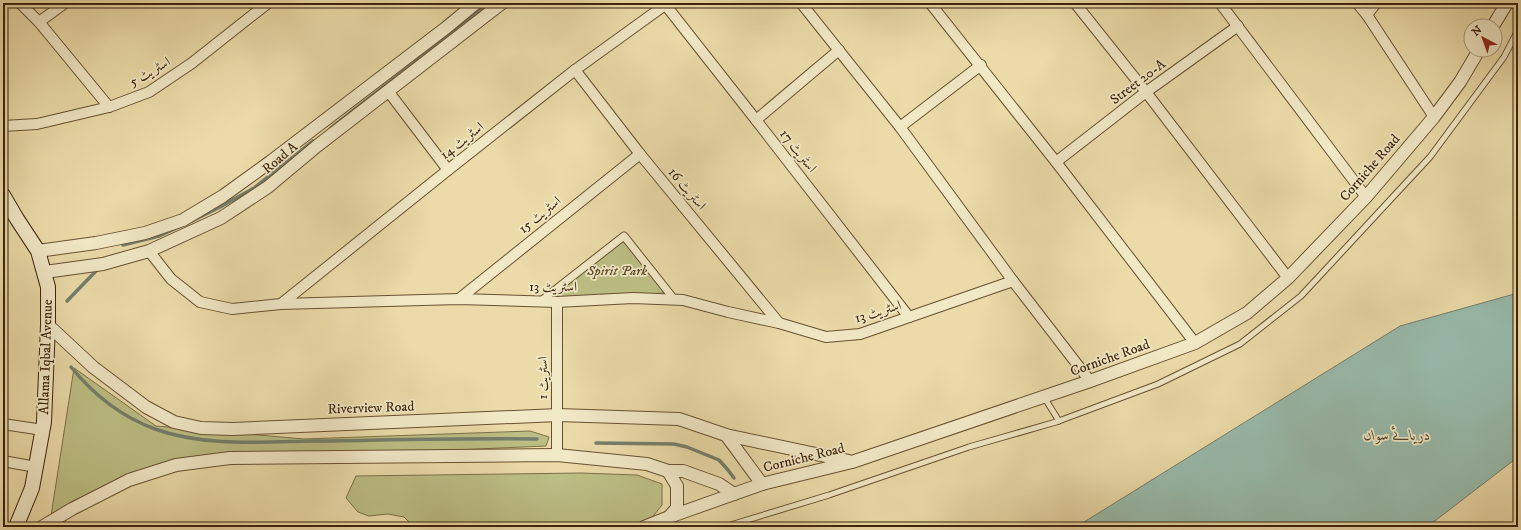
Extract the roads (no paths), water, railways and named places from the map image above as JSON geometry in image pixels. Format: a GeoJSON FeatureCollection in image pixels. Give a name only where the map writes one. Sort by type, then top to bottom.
{"type":"FeatureCollection","features":[{"type":"Feature","properties":{"kind":"main road","name":"Allama Iqbal Avenue"},"geometry":{"type":"LineString","coordinates":[[3,195],[38,251],[48,287],[48,325],[43,430],[32,488],[16,527]]}},
{"type":"Feature","properties":{"kind":"street"},"geometry":{"type":"LineString","coordinates":[[20,3],[39,22],[109,108]]}},
{"type":"Feature","properties":{"kind":"street"},"geometry":{"type":"LineString","coordinates":[[39,22],[65,3]]}},
{"type":"Feature","properties":{"kind":"street","name":"اسٹریٹ 5"},"geometry":{"type":"LineString","coordinates":[[3,126],[38,124],[109,108],[149,92],[192,63],[268,3]]}},
{"type":"Feature","properties":{"kind":"street","name":"Road A"},"geometry":{"type":"LineString","coordinates":[[44,272],[103,264],[149,251],[221,218],[268,187],[317,146],[502,3]]}},
{"type":"Feature","properties":{"kind":"street"},"geometry":{"type":"LineString","coordinates":[[801,3],[900,127],[1012,281],[1090,382]]}},
{"type":"Feature","properties":{"kind":"street"},"geometry":{"type":"LineString","coordinates":[[930,3],[981,65],[1195,344]]}},
{"type":"Feature","properties":{"kind":"street"},"geometry":{"type":"LineString","coordinates":[[1074,3],[1146,92],[1288,278]]}},
{"type":"Feature","properties":{"kind":"street"},"geometry":{"type":"LineString","coordinates":[[1220,3],[1366,197]]}},
{"type":"Feature","properties":{"kind":"street"},"geometry":{"type":"LineString","coordinates":[[1357,3],[1434,117]]}},
{"type":"Feature","properties":{"kind":"street"},"geometry":{"type":"LineString","coordinates":[[1367,16],[1376,3]]}},
{"type":"Feature","properties":{"kind":"street"},"geometry":{"type":"LineString","coordinates":[[1498,18],[1507,3]]}},
{"type":"Feature","properties":{"kind":"street","name":"اسٹریٹ 14"},"geometry":{"type":"LineString","coordinates":[[281,304],[575,70],[664,4]]}},
{"type":"Feature","properties":{"kind":"street","name":"اسٹریٹ 17"},"geometry":{"type":"LineString","coordinates":[[664,4],[909,317]]}},
{"type":"Feature","properties":{"kind":"street","name":"Road A"},"geometry":{"type":"LineString","coordinates":[[38,251],[96,243],[144,233],[183,220],[223,196],[264,166],[447,27],[470,5]]}},
{"type":"Feature","properties":{"kind":"street","name":"Street 20-A"},"geometry":{"type":"LineString","coordinates":[[1056,162],[1146,92],[1238,26]]}},
{"type":"Feature","properties":{"kind":"street"},"geometry":{"type":"LineString","coordinates":[[756,120],[840,50]]}},
{"type":"Feature","properties":{"kind":"street","name":"Corniche Road"},"geometry":{"type":"LineString","coordinates":[[644,527],[762,484],[852,462],[1090,382],[1195,344],[1247,313],[1288,278],[1366,197],[1434,117],[1460,82],[1474,58]]}},
{"type":"Feature","properties":{"kind":"street"},"geometry":{"type":"LineString","coordinates":[[900,127],[981,65]]}},
{"type":"Feature","properties":{"kind":"street","name":"اسٹریٹ 16"},"geometry":{"type":"LineString","coordinates":[[575,70],[640,154],[779,323]]}},
{"type":"Feature","properties":{"kind":"street"},"geometry":{"type":"LineString","coordinates":[[388,91],[448,170]]}},
{"type":"Feature","properties":{"kind":"street","name":"اسٹریٹ 15"},"geometry":{"type":"LineString","coordinates":[[459,299],[640,154]]}},
{"type":"Feature","properties":{"kind":"street"},"geometry":{"type":"LineString","coordinates":[[540,301],[624,236],[674,300]]}},
{"type":"Feature","properties":{"kind":"street","name":"اسٹریٹ 13"},"geometry":{"type":"LineString","coordinates":[[149,251],[171,279],[200,302],[232,309],[281,304],[459,299],[557,302],[633,298],[683,300],[779,323],[826,337],[860,334],[1012,281]]}},
{"type":"Feature","properties":{"kind":"street","name":"اسٹریٹ 1"},"geometry":{"type":"LineString","coordinates":[[557,302],[557,455]]}},
{"type":"Feature","properties":{"kind":"street","name":"Riverview Road"},"geometry":{"type":"LineString","coordinates":[[48,325],[93,367],[146,407],[174,422],[201,428],[233,429],[558,415],[679,419],[726,434],[852,462]]}},
{"type":"Feature","properties":{"kind":"street"},"geometry":{"type":"LineString","coordinates":[[3,424],[43,430]]}},
{"type":"Feature","properties":{"kind":"street"},"geometry":{"type":"LineString","coordinates":[[726,434],[762,484]]}},
{"type":"Feature","properties":{"kind":"street"},"geometry":{"type":"LineString","coordinates":[[42,527],[72,509],[129,480],[184,464],[230,458],[557,455],[647,464],[668,471],[683,471],[718,484],[734,494]]}},
{"type":"Feature","properties":{"kind":"street"},"geometry":{"type":"LineString","coordinates":[[3,461],[36,467]]}},
{"type":"Feature","properties":{"kind":"street"},"geometry":{"type":"LineString","coordinates":[[668,471],[677,486],[677,508],[669,517]]}},
{"type":"Feature","properties":{"kind":"lane"},"geometry":{"type":"LineString","coordinates":[[724,527],[829,495],[969,447],[1059,421],[1158,384],[1240,344],[1301,296],[1430,157],[1504,57],[1518,30]]}},
{"type":"Feature","properties":{"kind":"lane"},"geometry":{"type":"LineString","coordinates":[[1044,397],[1059,421]]}},
{"type":"Feature","properties":{"kind":"water","name":"دریائے سواں"},"geometry":{"type":"Polygon","coordinates":[[[1518,293],[1518,457],[1427,527],[1076,527],[1400,326],[1518,293]]]}},
{"type":"Feature","properties":{"kind":"waterway"},"geometry":{"type":"LineString","coordinates":[[331,128],[490,3]]}},
{"type":"Feature","properties":{"kind":"waterway"},"geometry":{"type":"LineString","coordinates":[[192,221],[254,188],[313,141]]}},
{"type":"Feature","properties":{"kind":"waterway"},"geometry":{"type":"LineString","coordinates":[[123,245],[159,236],[181,226]]}},
{"type":"Feature","properties":{"kind":"waterway"},"geometry":{"type":"LineString","coordinates":[[67,301],[97,270]]}},
{"type":"Feature","properties":{"kind":"waterway"},"geometry":{"type":"LineString","coordinates":[[71,367],[109,404],[131,418],[155,429],[193,439],[233,442],[537,439]]}},
{"type":"Feature","properties":{"kind":"waterway"},"geometry":{"type":"LineString","coordinates":[[596,443],[674,444],[687,447],[719,460],[734,478]]}},
{"type":"Feature","properties":{"kind":"park label","name":"Spirit Park"},"geometry":{"type":"Point","coordinates":[617,271]}}]}
